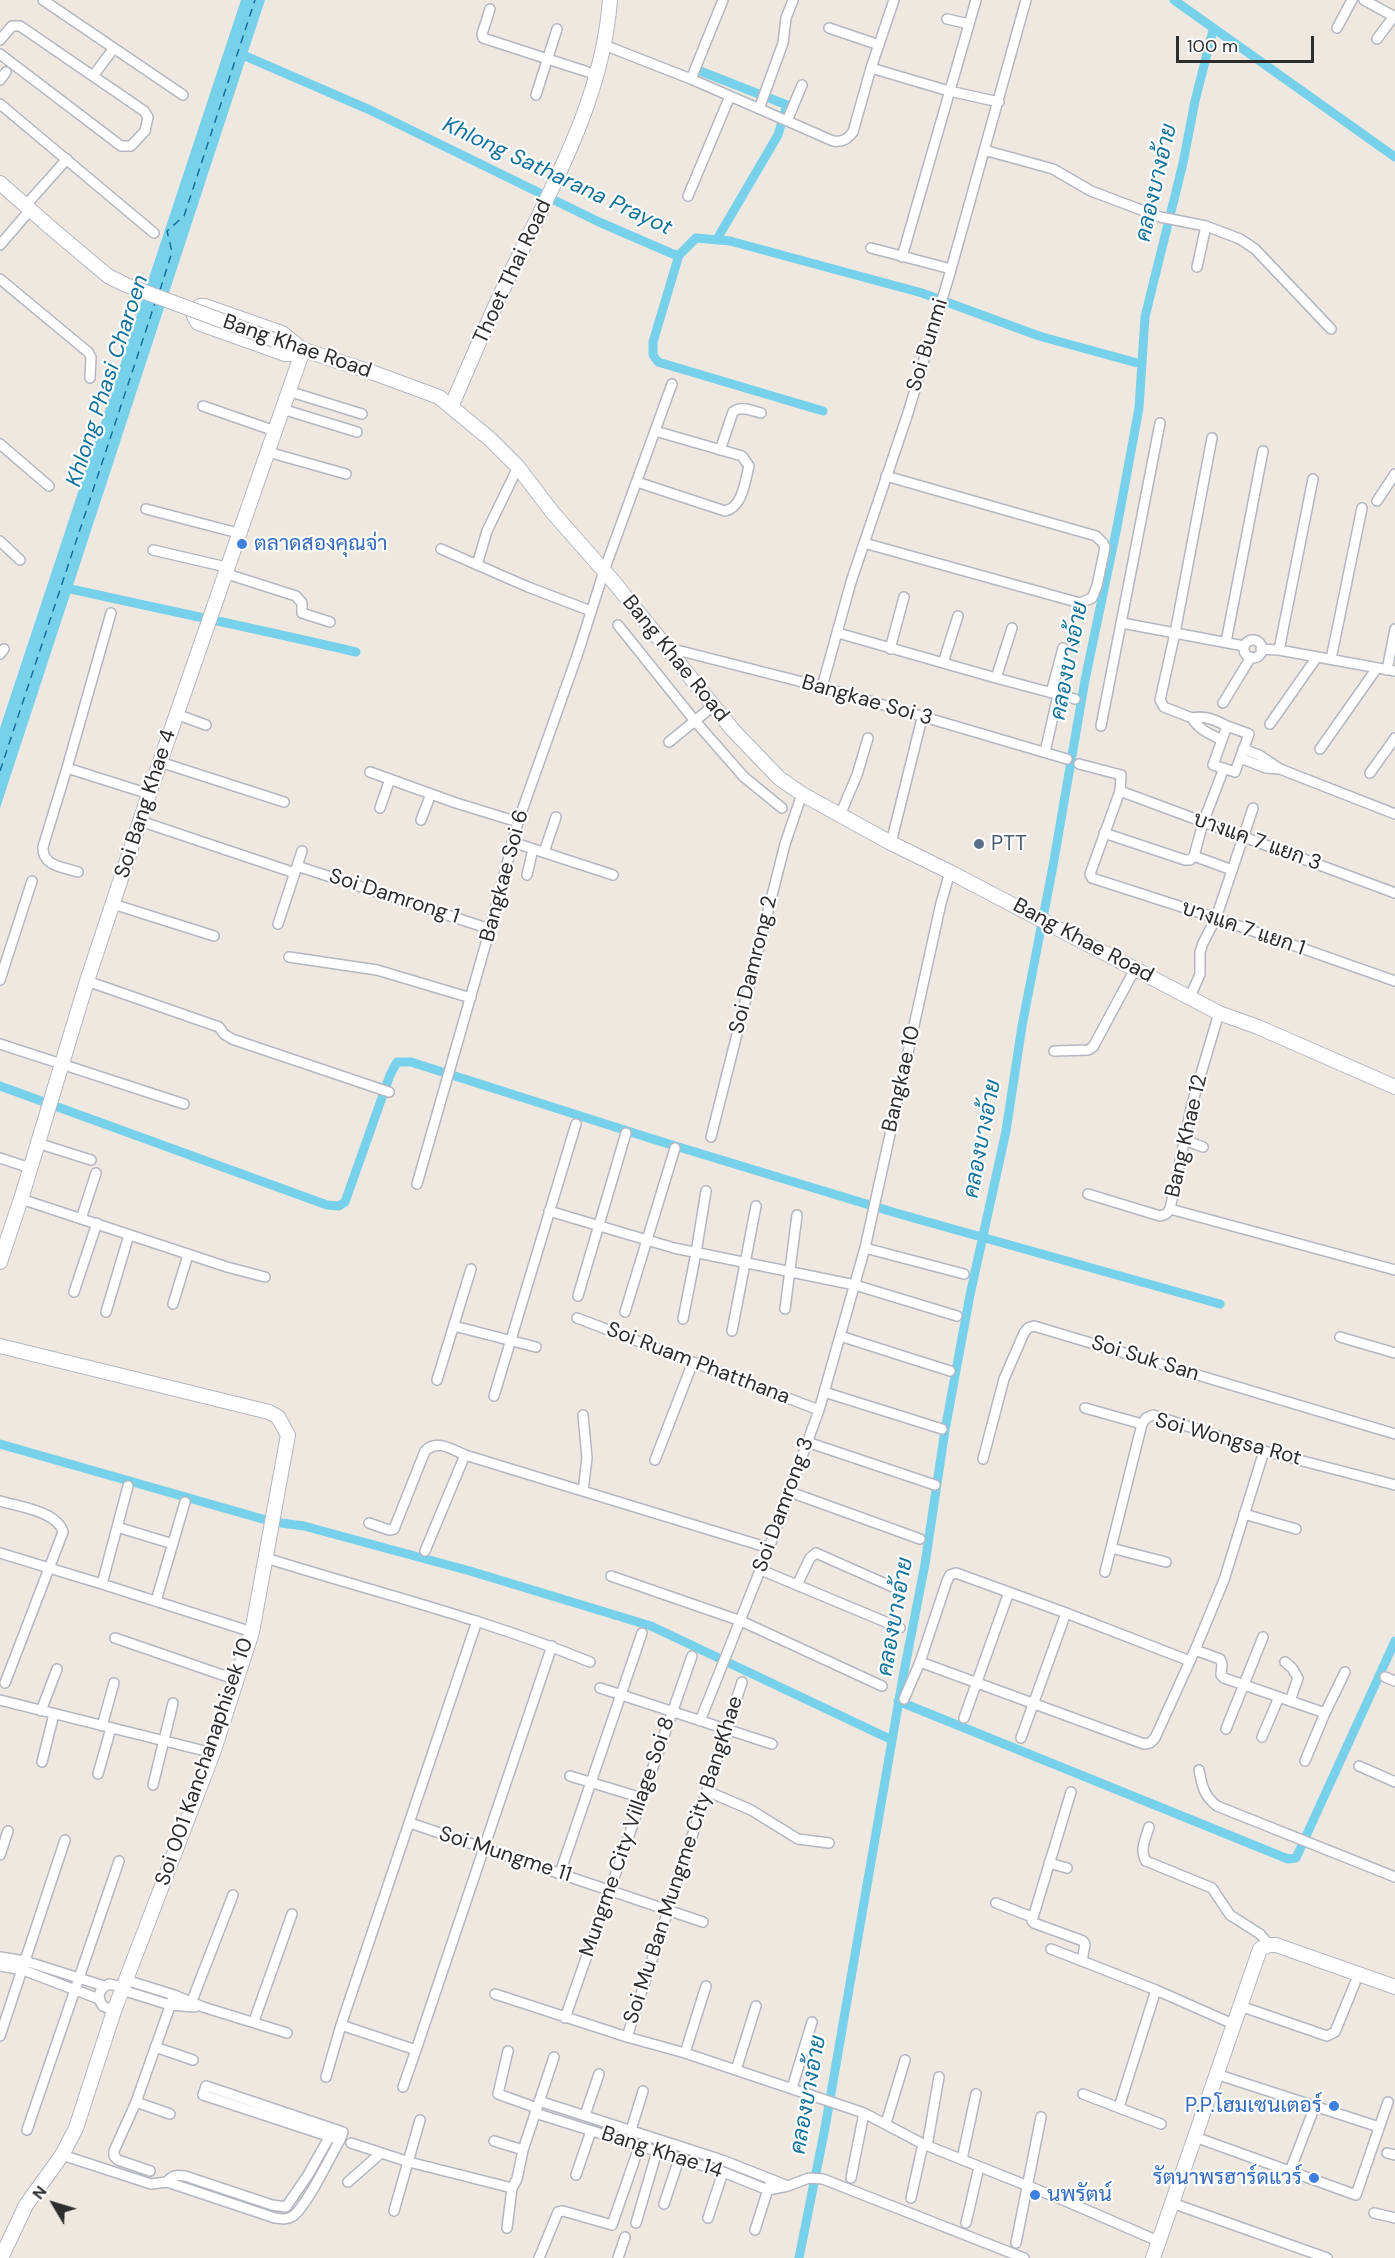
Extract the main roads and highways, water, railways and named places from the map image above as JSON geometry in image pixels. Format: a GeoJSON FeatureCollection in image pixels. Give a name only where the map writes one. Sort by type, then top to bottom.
{"type":"FeatureCollection","features":[{"type":"Feature","properties":{"kind":"water"},"geometry":{"type":"Polygon","coordinates":[[[241,0],[265,0],[0,808],[0,728],[241,0]]]}},
{"type":"Feature","properties":{"kind":"waterway"},"geometry":{"type":"LineString","coordinates":[[1174,0],[1395,157]]}},
{"type":"Feature","properties":{"kind":"waterway","name":"คลองบางอ้าย"},"geometry":{"type":"LineString","coordinates":[[799,2258],[825,2128],[903,1677],[925,1564],[945,1430],[970,1295],[1006,1131],[1022,1026],[1053,866],[1085,680],[1139,408],[1145,317],[1213,30]]}},
{"type":"Feature","properties":{"kind":"waterway","name":"Khlong Satharana Prayot"},"geometry":{"type":"LineString","coordinates":[[236,52],[370,110],[599,222],[673,254],[679,255],[696,238],[730,241],[922,293],[1039,336],[1141,364]]}},
{"type":"Feature","properties":{"kind":"waterway"},"geometry":{"type":"LineString","coordinates":[[700,71],[787,105],[778,135],[717,239]]}},
{"type":"Feature","properties":{"kind":"waterway"},"geometry":{"type":"LineString","coordinates":[[679,255],[653,342],[653,355],[658,362],[823,411]]}},
{"type":"Feature","properties":{"kind":"waterway"},"geometry":{"type":"LineString","coordinates":[[62,587],[356,652]]}},
{"type":"Feature","properties":{"kind":"waterway"},"geometry":{"type":"LineString","coordinates":[[0,1086],[327,1205],[339,1206],[345,1202],[390,1075],[397,1062],[411,1062],[896,1213],[1220,1304]]}},
{"type":"Feature","properties":{"kind":"waterway"},"geometry":{"type":"LineString","coordinates":[[0,1444],[273,1522],[304,1526],[470,1571],[651,1626],[892,1740]]}},
{"type":"Feature","properties":{"kind":"waterway"},"geometry":{"type":"LineString","coordinates":[[898,1701],[1288,1859],[1296,1858],[1395,1641]]}},
{"type":"Feature","properties":{"kind":"place","name":"ตลาดสองคุณจ่า"},"geometry":{"type":"Point","coordinates":[242,544]}},
{"type":"Feature","properties":{"kind":"place","name":"PTT"},"geometry":{"type":"Point","coordinates":[979,844]}},
{"type":"Feature","properties":{"kind":"place","name":"P.P.โฮมเซนเตอร์"},"geometry":{"type":"Point","coordinates":[1334,2106]}},
{"type":"Feature","properties":{"kind":"place","name":"รัตนาพรฮาร์ดแวร์"},"geometry":{"type":"Point","coordinates":[1314,2178]}},
{"type":"Feature","properties":{"kind":"place","name":"นพรัตน์"},"geometry":{"type":"Point","coordinates":[1035,2195]}},
{"type":"Feature","properties":{"kind":"water label","name":"Khlong Phasi Charoen"},"geometry":{"type":"Point","coordinates":[108,381]}}]}
